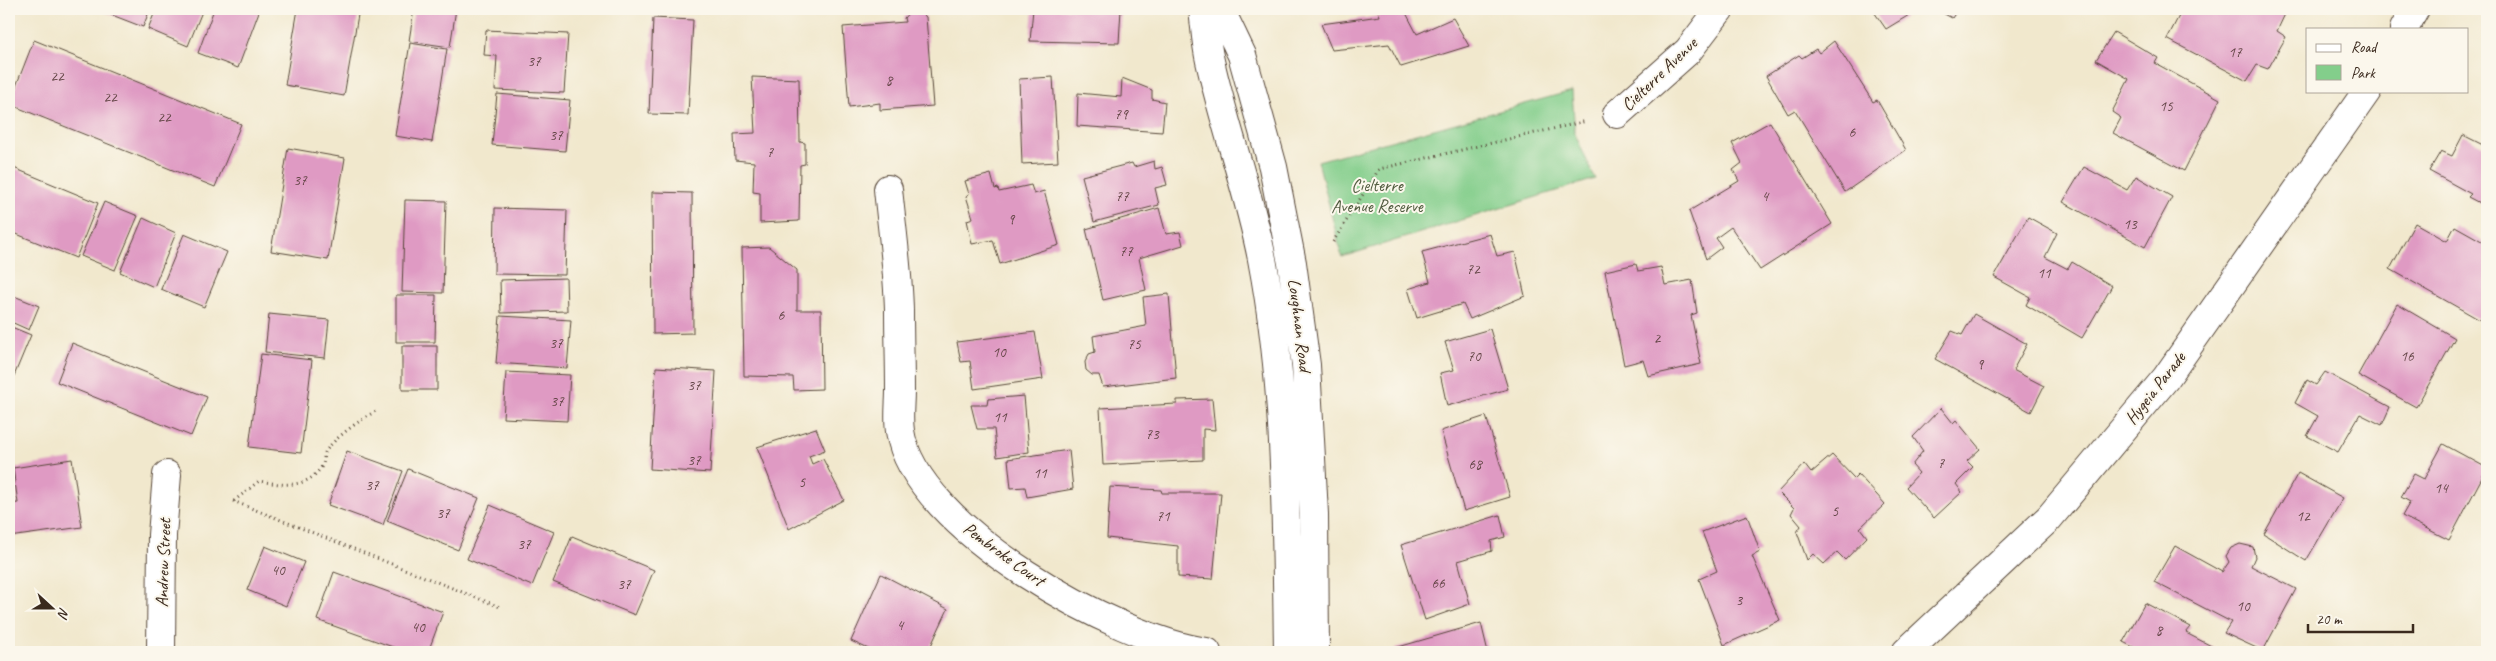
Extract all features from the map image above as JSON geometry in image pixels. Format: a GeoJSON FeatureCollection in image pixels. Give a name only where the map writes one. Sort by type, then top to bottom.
{"type":"FeatureCollection","features":[{"type":"Feature","properties":{"kind":"street","name":"Loughnan Road"},"geometry":{"type":"LineString","coordinates":[[1203,9],[1210,61],[1262,258],[1274,336],[1285,454],[1288,652]]}},
{"type":"Feature","properties":{"kind":"street","name":"Loughnan Road"},"geometry":{"type":"LineString","coordinates":[[1220,9],[1242,55],[1273,167],[1292,263],[1306,375],[1314,514],[1315,652]]}},
{"type":"Feature","properties":{"kind":"street","name":"Cielterre Avenue"},"geometry":{"type":"LineString","coordinates":[[1617,114],[1688,51],[1720,9]]}},
{"type":"Feature","properties":{"kind":"street"},"geometry":{"type":"LineString","coordinates":[[2405,28],[2415,9]]}},
{"type":"Feature","properties":{"kind":"street","name":"Hygeia Parade"},"geometry":{"type":"LineString","coordinates":[[1906,652],[2048,518],[2166,378],[2366,92]]}},
{"type":"Feature","properties":{"kind":"street","name":"Pembroke Court"},"geometry":{"type":"LineString","coordinates":[[888,189],[899,298],[900,432],[914,471],[947,511],[984,544],[1038,581],[1080,606],[1132,630],[1190,650],[1207,652]]}},
{"type":"Feature","properties":{"kind":"street","name":"Andrew Street"},"geometry":{"type":"LineString","coordinates":[[161,652],[162,535],[168,475]]}},
{"type":"Feature","properties":{"kind":"path"},"geometry":{"type":"LineString","coordinates":[[1333,242],[1379,169],[1617,114]]}},
{"type":"Feature","properties":{"kind":"path"},"geometry":{"type":"LineString","coordinates":[[378,410],[361,419],[326,451],[324,464],[315,476],[290,486],[259,481],[233,501],[500,607]]}},
{"type":"Feature","properties":{"kind":"green space","name":"Cielterre Avenue Reserve"},"geometry":{"type":"Polygon","coordinates":[[[1572,91],[1575,134],[1595,179],[1342,257],[1318,161],[1572,91]]]}},
{"type":"Feature","properties":{"kind":"building"},"geometry":{"type":"Polygon","coordinates":[[[99,9],[150,9],[143,27],[99,9]]]}},
{"type":"Feature","properties":{"kind":"building"},"geometry":{"type":"Polygon","coordinates":[[[156,9],[203,9],[188,46],[148,29],[156,9]]]}},
{"type":"Feature","properties":{"kind":"building"},"geometry":{"type":"Polygon","coordinates":[[[214,9],[260,9],[238,68],[198,53],[214,9]]]}},
{"type":"Feature","properties":{"kind":"building"},"geometry":{"type":"Polygon","coordinates":[[[298,9],[359,9],[344,96],[285,85],[298,9]]]}},
{"type":"Feature","properties":{"kind":"building"},"geometry":{"type":"Polygon","coordinates":[[[414,9],[456,9],[450,47],[409,41],[414,9]]]}},
{"type":"Feature","properties":{"kind":"building"},"geometry":{"type":"Polygon","coordinates":[[[1033,9],[1121,9],[1119,43],[1030,41],[1033,9]]]}},
{"type":"Feature","properties":{"kind":"building"},"geometry":{"type":"Polygon","coordinates":[[[1377,9],[1404,9],[1417,34],[1453,18],[1469,46],[1401,67],[1389,44],[1332,50],[1321,24],[1380,16],[1377,9]]]}},
{"type":"Feature","properties":{"kind":"building"},"geometry":{"type":"Polygon","coordinates":[[[1872,9],[1919,9],[1886,29],[1872,9]]]}},
{"type":"Feature","properties":{"kind":"building"},"geometry":{"type":"Polygon","coordinates":[[[1935,9],[1958,9],[1952,18],[1935,9]]]}},
{"type":"Feature","properties":{"kind":"building"},"geometry":{"type":"Polygon","coordinates":[[[2166,9],[2276,9],[2285,14],[2277,31],[2286,37],[2268,69],[2257,65],[2247,81],[2167,39],[2179,16],[2166,9]]]}},
{"type":"Feature","properties":{"kind":"building"},"geometry":{"type":"Polygon","coordinates":[[[911,10],[918,10],[926,17],[933,106],[880,110],[880,103],[849,107],[843,27],[905,22],[904,18],[911,10]]]}},
{"type":"Feature","properties":{"kind":"building"},"geometry":{"type":"Polygon","coordinates":[[[653,18],[693,20],[688,115],[649,114],[653,18]]]}},
{"type":"Feature","properties":{"kind":"building"},"geometry":{"type":"Polygon","coordinates":[[[486,30],[568,34],[564,93],[495,90],[497,56],[484,55],[486,30]]]}},
{"type":"Feature","properties":{"kind":"building"},"geometry":{"type":"Polygon","coordinates":[[[2114,32],[2158,58],[2155,63],[2220,99],[2184,171],[2113,133],[2121,118],[2112,112],[2129,79],[2096,60],[2114,32]]]}},
{"type":"Feature","properties":{"kind":"building"},"geometry":{"type":"Polygon","coordinates":[[[34,40],[241,124],[215,187],[9,104],[34,40]]]}},
{"type":"Feature","properties":{"kind":"building"},"geometry":{"type":"Polygon","coordinates":[[[1834,41],[1873,102],[1877,100],[1906,150],[1845,192],[1795,110],[1788,114],[1766,76],[1799,55],[1802,58],[1816,49],[1819,53],[1834,41]]]}},
{"type":"Feature","properties":{"kind":"building"},"geometry":{"type":"Polygon","coordinates":[[[410,43],[447,49],[432,142],[395,136],[410,43]]]}},
{"type":"Feature","properties":{"kind":"building"},"geometry":{"type":"Polygon","coordinates":[[[752,77],[799,79],[800,142],[805,143],[805,164],[800,165],[799,221],[760,223],[760,193],[753,192],[754,162],[735,160],[734,134],[755,133],[752,77]]]}},
{"type":"Feature","properties":{"kind":"building"},"geometry":{"type":"Polygon","coordinates":[[[1053,77],[1058,162],[1022,164],[1019,79],[1053,77]]]}},
{"type":"Feature","properties":{"kind":"building"},"geometry":{"type":"Polygon","coordinates":[[[1122,78],[1152,90],[1152,99],[1165,102],[1162,132],[1077,126],[1078,93],[1121,97],[1122,78]]]}},
{"type":"Feature","properties":{"kind":"building"},"geometry":{"type":"Polygon","coordinates":[[[497,94],[570,100],[565,151],[492,145],[497,94]]]}},
{"type":"Feature","properties":{"kind":"building"},"geometry":{"type":"Polygon","coordinates":[[[1770,122],[1832,224],[1760,270],[1731,227],[1716,238],[1722,247],[1706,259],[1689,211],[1739,181],[1733,170],[1742,163],[1732,143],[1770,122]]]}},
{"type":"Feature","properties":{"kind":"building"},"geometry":{"type":"Polygon","coordinates":[[[2463,135],[2487,147],[2487,207],[2468,197],[2471,194],[2429,171],[2441,151],[2452,156],[2463,135]]]}},
{"type":"Feature","properties":{"kind":"building"},"geometry":{"type":"Polygon","coordinates":[[[288,148],[345,158],[328,260],[271,251],[288,148]]]}},
{"type":"Feature","properties":{"kind":"building"},"geometry":{"type":"Polygon","coordinates":[[[1154,161],[1155,169],[1162,167],[1167,185],[1155,188],[1159,205],[1094,222],[1082,176],[1132,163],[1134,167],[1154,161]]]}},
{"type":"Feature","properties":{"kind":"building"},"geometry":{"type":"Polygon","coordinates":[[[9,166],[98,203],[76,258],[9,231],[9,166]]]}},
{"type":"Feature","properties":{"kind":"building"},"geometry":{"type":"Polygon","coordinates":[[[2084,167],[2127,190],[2136,176],[2172,197],[2145,247],[2063,202],[2084,167]]]}},
{"type":"Feature","properties":{"kind":"building"},"geometry":{"type":"Polygon","coordinates":[[[991,174],[995,189],[998,188],[999,192],[1031,185],[1034,194],[1044,191],[1059,245],[1000,264],[993,240],[972,244],[967,220],[973,218],[966,196],[969,194],[965,181],[991,174]]]}},
{"type":"Feature","properties":{"kind":"building"},"geometry":{"type":"Polygon","coordinates":[[[652,192],[692,193],[693,333],[653,334],[652,192]]]}},
{"type":"Feature","properties":{"kind":"building"},"geometry":{"type":"Polygon","coordinates":[[[405,200],[446,201],[443,293],[402,292],[405,200]]]}},
{"type":"Feature","properties":{"kind":"building"},"geometry":{"type":"Polygon","coordinates":[[[104,202],[138,216],[115,270],[81,256],[104,202]]]}},
{"type":"Feature","properties":{"kind":"building"},"geometry":{"type":"Polygon","coordinates":[[[495,208],[567,210],[565,275],[494,274],[495,208]]]}},
{"type":"Feature","properties":{"kind":"building"},"geometry":{"type":"Polygon","coordinates":[[[1159,208],[1166,234],[1180,232],[1183,245],[1139,258],[1146,290],[1103,300],[1086,229],[1159,208]]]}},
{"type":"Feature","properties":{"kind":"building"},"geometry":{"type":"Polygon","coordinates":[[[2028,217],[2057,233],[2045,257],[2068,269],[2072,262],[2112,286],[2082,338],[2026,305],[2030,297],[1994,277],[2028,217]]]}},
{"type":"Feature","properties":{"kind":"building"},"geometry":{"type":"Polygon","coordinates":[[[143,218],[176,233],[154,287],[120,272],[143,218]]]}},
{"type":"Feature","properties":{"kind":"building"},"geometry":{"type":"Polygon","coordinates":[[[2415,223],[2447,241],[2455,226],[2487,244],[2487,324],[2390,269],[2415,223]]]}},
{"type":"Feature","properties":{"kind":"building"},"geometry":{"type":"Polygon","coordinates":[[[184,234],[227,252],[204,307],[161,289],[184,234]]]}},
{"type":"Feature","properties":{"kind":"building"},"geometry":{"type":"Polygon","coordinates":[[[1490,234],[1497,256],[1515,252],[1525,296],[1470,319],[1463,304],[1417,318],[1408,289],[1430,282],[1422,252],[1490,234]]]}},
{"type":"Feature","properties":{"kind":"building"},"geometry":{"type":"Polygon","coordinates":[[[769,247],[797,270],[797,310],[821,310],[822,389],[794,390],[793,377],[744,376],[742,248],[769,247]]]}},
{"type":"Feature","properties":{"kind":"building"},"geometry":{"type":"Polygon","coordinates":[[[1636,264],[1638,271],[1661,267],[1665,285],[1692,280],[1697,313],[1691,315],[1701,364],[1648,376],[1643,360],[1624,365],[1605,271],[1636,264]]]}},
{"type":"Feature","properties":{"kind":"building"},"geometry":{"type":"Polygon","coordinates":[[[566,278],[567,311],[501,313],[500,280],[566,278]]]}},
{"type":"Feature","properties":{"kind":"building"},"geometry":{"type":"Polygon","coordinates":[[[9,294],[39,306],[29,330],[9,321],[9,294]]]}},
{"type":"Feature","properties":{"kind":"building"},"geometry":{"type":"Polygon","coordinates":[[[1169,294],[1176,378],[1103,387],[1099,375],[1092,375],[1086,370],[1085,362],[1089,354],[1095,352],[1093,336],[1146,326],[1143,297],[1169,294]]]}},
{"type":"Feature","properties":{"kind":"building"},"geometry":{"type":"Polygon","coordinates":[[[396,295],[436,295],[435,342],[396,342],[396,295]]]}},
{"type":"Feature","properties":{"kind":"building"},"geometry":{"type":"Polygon","coordinates":[[[2397,304],[2455,338],[2416,407],[2358,375],[2397,304]]]}},
{"type":"Feature","properties":{"kind":"building"},"geometry":{"type":"Polygon","coordinates":[[[269,314],[329,320],[325,358],[265,352],[269,314]]]}},
{"type":"Feature","properties":{"kind":"building"},"geometry":{"type":"Polygon","coordinates":[[[1974,314],[2027,344],[2013,370],[2044,386],[2031,412],[1935,359],[1952,331],[1962,335],[1974,314]]]}},
{"type":"Feature","properties":{"kind":"building"},"geometry":{"type":"Polygon","coordinates":[[[500,316],[571,320],[567,368],[496,363],[500,316]]]}},
{"type":"Feature","properties":{"kind":"building"},"geometry":{"type":"Polygon","coordinates":[[[9,326],[31,335],[9,388],[9,326]]]}},
{"type":"Feature","properties":{"kind":"building"},"geometry":{"type":"Polygon","coordinates":[[[1490,329],[1508,389],[1447,406],[1440,373],[1454,370],[1445,342],[1490,329]]]}},
{"type":"Feature","properties":{"kind":"building"},"geometry":{"type":"Polygon","coordinates":[[[1035,332],[1043,379],[974,389],[970,361],[961,362],[957,342],[1035,332]]]}},
{"type":"Feature","properties":{"kind":"building"},"geometry":{"type":"Polygon","coordinates":[[[72,343],[207,397],[191,436],[57,382],[72,343]]]}},
{"type":"Feature","properties":{"kind":"building"},"geometry":{"type":"Polygon","coordinates":[[[402,346],[437,346],[437,390],[402,390],[402,346]]]}},
{"type":"Feature","properties":{"kind":"building"},"geometry":{"type":"Polygon","coordinates":[[[261,354],[312,360],[301,453],[249,447],[261,354]]]}},
{"type":"Feature","properties":{"kind":"building"},"geometry":{"type":"Polygon","coordinates":[[[656,367],[716,371],[710,473],[650,469],[656,367]]]}},
{"type":"Feature","properties":{"kind":"building"},"geometry":{"type":"Polygon","coordinates":[[[506,372],[570,375],[567,421],[503,418],[506,372]]]}},
{"type":"Feature","properties":{"kind":"building"},"geometry":{"type":"Polygon","coordinates":[[[2325,372],[2390,407],[2382,425],[2360,414],[2338,452],[2307,436],[2318,416],[2295,403],[2307,380],[2316,385],[2325,372]]]}},
{"type":"Feature","properties":{"kind":"building"},"geometry":{"type":"Polygon","coordinates":[[[1024,396],[1029,452],[997,457],[994,429],[977,429],[971,405],[987,405],[988,399],[1024,396]]]}},
{"type":"Feature","properties":{"kind":"building"},"geometry":{"type":"Polygon","coordinates":[[[1212,399],[1215,430],[1203,429],[1203,460],[1103,465],[1100,408],[1177,404],[1177,400],[1212,399]]]}},
{"type":"Feature","properties":{"kind":"building"},"geometry":{"type":"Polygon","coordinates":[[[1941,408],[1953,423],[1956,420],[1980,449],[1967,461],[1973,467],[1956,484],[1962,492],[1934,518],[1906,487],[1919,473],[1912,465],[1923,451],[1913,437],[1941,408]]]}},
{"type":"Feature","properties":{"kind":"building"},"geometry":{"type":"Polygon","coordinates":[[[1486,416],[1510,497],[1464,511],[1441,431],[1486,416]]]}},
{"type":"Feature","properties":{"kind":"building"},"geometry":{"type":"Polygon","coordinates":[[[816,428],[825,450],[809,456],[812,464],[823,459],[844,500],[789,529],[757,447],[816,428]]]}},
{"type":"Feature","properties":{"kind":"building"},"geometry":{"type":"Polygon","coordinates":[[[2443,444],[2487,468],[2449,540],[2402,516],[2410,502],[2401,497],[2414,474],[2424,479],[2443,444]]]}},
{"type":"Feature","properties":{"kind":"building"},"geometry":{"type":"Polygon","coordinates":[[[1069,450],[1073,489],[1027,497],[1025,487],[1011,488],[1008,459],[1069,450]]]}},
{"type":"Feature","properties":{"kind":"building"},"geometry":{"type":"Polygon","coordinates":[[[347,451],[403,471],[383,525],[328,505],[347,451]]]}},
{"type":"Feature","properties":{"kind":"building"},"geometry":{"type":"Polygon","coordinates":[[[1832,455],[1854,478],[1858,474],[1885,504],[1860,528],[1867,537],[1845,560],[1837,552],[1824,564],[1813,554],[1807,560],[1797,532],[1801,526],[1791,514],[1794,508],[1778,492],[1804,464],[1811,473],[1832,455]]]}},
{"type":"Feature","properties":{"kind":"building"},"geometry":{"type":"Polygon","coordinates":[[[72,459],[82,527],[9,537],[9,504],[18,503],[13,468],[72,459]]]}},
{"type":"Feature","properties":{"kind":"building"},"geometry":{"type":"Polygon","coordinates":[[[408,469],[479,498],[458,550],[387,521],[408,469]]]}},
{"type":"Feature","properties":{"kind":"building"},"geometry":{"type":"Polygon","coordinates":[[[2298,473],[2343,498],[2306,561],[2264,534],[2298,473]]]}},
{"type":"Feature","properties":{"kind":"building"},"geometry":{"type":"Polygon","coordinates":[[[1110,487],[1161,490],[1162,493],[1221,493],[1213,579],[1178,577],[1178,546],[1107,538],[1110,487]]]}},
{"type":"Feature","properties":{"kind":"building"},"geometry":{"type":"Polygon","coordinates":[[[490,505],[554,532],[532,586],[467,559],[490,505]]]}},
{"type":"Feature","properties":{"kind":"building"},"geometry":{"type":"Polygon","coordinates":[[[1500,515],[1505,537],[1491,541],[1492,551],[1458,561],[1470,604],[1425,620],[1401,545],[1500,515]]]}},
{"type":"Feature","properties":{"kind":"building"},"geometry":{"type":"Polygon","coordinates":[[[1747,515],[1760,552],[1752,556],[1780,620],[1724,645],[1699,579],[1717,571],[1702,532],[1747,515]]]}},
{"type":"Feature","properties":{"kind":"building"},"geometry":{"type":"Polygon","coordinates":[[[572,536],[654,570],[635,615],[553,582],[572,536]]]}},
{"type":"Feature","properties":{"kind":"building"},"geometry":{"type":"Polygon","coordinates":[[[2240,544],[2253,547],[2255,557],[2251,566],[2296,589],[2263,651],[2224,633],[2231,622],[2154,582],[2175,546],[2222,572],[2229,562],[2226,556],[2231,548],[2240,544]]]}},
{"type":"Feature","properties":{"kind":"building"},"geometry":{"type":"Polygon","coordinates":[[[265,546],[304,562],[286,606],[247,590],[265,546]]]}},
{"type":"Feature","properties":{"kind":"building"},"geometry":{"type":"Polygon","coordinates":[[[334,572],[443,612],[428,652],[407,652],[317,620],[334,572]]]}},
{"type":"Feature","properties":{"kind":"building"},"geometry":{"type":"Polygon","coordinates":[[[881,574],[948,609],[928,652],[875,652],[851,641],[881,574]]]}},
{"type":"Feature","properties":{"kind":"building"},"geometry":{"type":"Polygon","coordinates":[[[2145,603],[2191,627],[2186,633],[2223,652],[2143,652],[2123,642],[2145,603]]]}},
{"type":"Feature","properties":{"kind":"building"},"geometry":{"type":"Polygon","coordinates":[[[1481,623],[1488,652],[1396,652],[1395,648],[1481,623]]]}}]}
